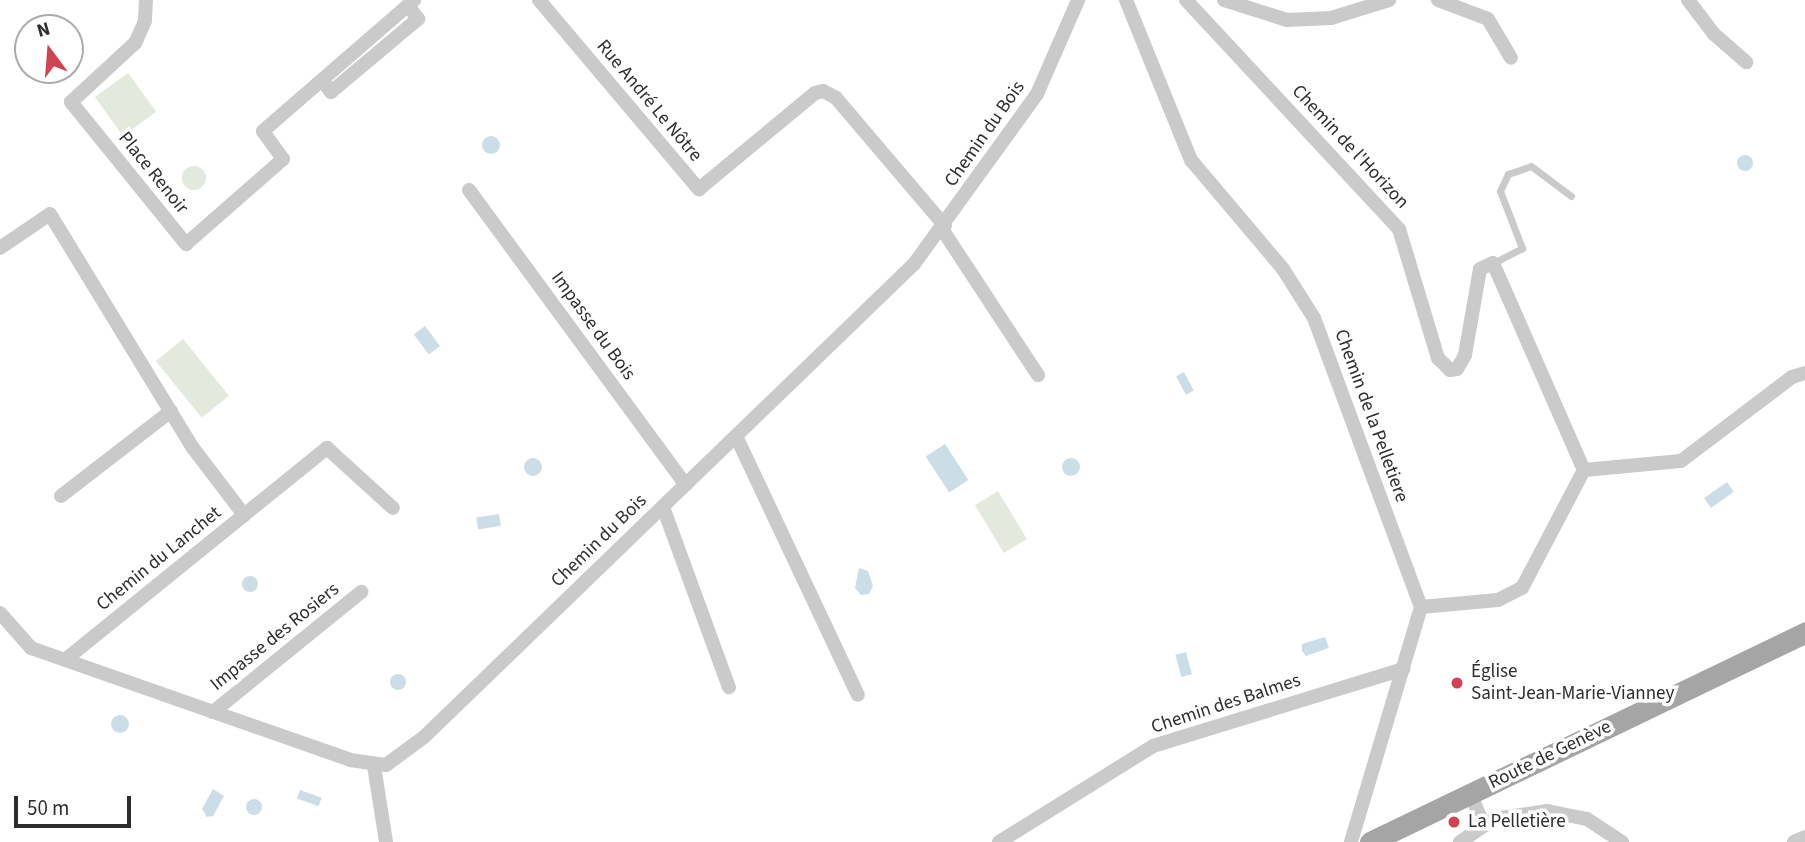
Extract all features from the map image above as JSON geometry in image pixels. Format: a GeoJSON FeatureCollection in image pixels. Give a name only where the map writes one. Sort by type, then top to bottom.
{"type":"FeatureCollection","features":[{"type":"Feature","properties":{"kind":"main road","name":"Route de Genève"},"geometry":{"type":"LineString","coordinates":[[1370,842],[1805,633]]}},
{"type":"Feature","properties":{"kind":"street","name":"Place Renoir"},"geometry":{"type":"LineString","coordinates":[[146,0],[145,21],[135,43],[71,102],[186,244],[283,159],[263,131],[411,3]]}},
{"type":"Feature","properties":{"kind":"street","name":"Rue André Le Nôtre"},"geometry":{"type":"LineString","coordinates":[[539,0],[699,189],[815,93],[823,91],[836,98],[944,227]]}},
{"type":"Feature","properties":{"kind":"street","name":"Chemin du Bois"},"geometry":{"type":"LineString","coordinates":[[374,766],[386,765],[414,746],[894,285],[944,227],[1046,78],[1078,0]]}},
{"type":"Feature","properties":{"kind":"street","name":"Chemin de la Pelletiere"},"geometry":{"type":"LineString","coordinates":[[1126,0],[1191,160],[1283,269],[1314,318],[1422,607]]}},
{"type":"Feature","properties":{"kind":"street","name":"Chemin de l'Horizon"},"geometry":{"type":"LineString","coordinates":[[1186,0],[1399,229],[1438,358],[1450,370],[1457,369],[1465,355],[1480,269],[1493,263]]}},
{"type":"Feature","properties":{"kind":"street"},"geometry":{"type":"LineString","coordinates":[[1224,0],[1287,20],[1331,18],[1389,0]]}},
{"type":"Feature","properties":{"kind":"street"},"geometry":{"type":"LineString","coordinates":[[1438,0],[1488,19],[1511,58]]}},
{"type":"Feature","properties":{"kind":"street"},"geometry":{"type":"LineString","coordinates":[[1688,0],[1714,34],[1746,62]]}},
{"type":"Feature","properties":{"kind":"street","name":"Impasse du Bois"},"geometry":{"type":"LineString","coordinates":[[469,190],[685,485]]}},
{"type":"Feature","properties":{"kind":"street","name":"Chemin du Lanchet"},"geometry":{"type":"LineString","coordinates":[[0,248],[50,214],[212,477],[244,514],[65,660]]}},
{"type":"Feature","properties":{"kind":"street"},"geometry":{"type":"LineString","coordinates":[[944,227],[1038,375]]}},
{"type":"Feature","properties":{"kind":"street"},"geometry":{"type":"LineString","coordinates":[[1493,263],[1584,470]]}},
{"type":"Feature","properties":{"kind":"street"},"geometry":{"type":"LineString","coordinates":[[1584,470],[1681,461],[1792,377],[1805,373]]}},
{"type":"Feature","properties":{"kind":"street"},"geometry":{"type":"LineString","coordinates":[[61,496],[171,411]]}},
{"type":"Feature","properties":{"kind":"street"},"geometry":{"type":"LineString","coordinates":[[736,436],[858,695]]}},
{"type":"Feature","properties":{"kind":"street"},"geometry":{"type":"LineString","coordinates":[[244,514],[327,448],[393,508]]}},
{"type":"Feature","properties":{"kind":"street"},"geometry":{"type":"LineString","coordinates":[[1351,842],[1422,607],[1497,600],[1522,588],[1584,470]]}},
{"type":"Feature","properties":{"kind":"street"},"geometry":{"type":"LineString","coordinates":[[663,507],[729,687]]}},
{"type":"Feature","properties":{"kind":"street","name":"Impasse des Rosiers"},"geometry":{"type":"LineString","coordinates":[[214,712],[361,592]]}},
{"type":"Feature","properties":{"kind":"street"},"geometry":{"type":"LineString","coordinates":[[0,613],[31,648],[374,766],[386,842]]}},
{"type":"Feature","properties":{"kind":"street","name":"Chemin des Balmes"},"geometry":{"type":"LineString","coordinates":[[999,842],[1153,747],[1403,669]]}},
{"type":"Feature","properties":{"kind":"street"},"geometry":{"type":"LineString","coordinates":[[1470,793],[1483,823]]}},
{"type":"Feature","properties":{"kind":"street"},"geometry":{"type":"LineString","coordinates":[[1460,842],[1483,823],[1535,813],[1569,813],[1601,826],[1622,842]]}},
{"type":"Feature","properties":{"kind":"street"},"geometry":{"type":"LineString","coordinates":[[1794,842],[1805,837]]}},
{"type":"Feature","properties":{"kind":"lane"},"geometry":{"type":"LineString","coordinates":[[1493,263],[1522,248],[1500,191],[1508,174],[1531,166],[1571,197]]}},
{"type":"Feature","properties":{"kind":"shaded area"},"geometry":{"type":"Polygon","coordinates":[[[128,73],[156,112],[123,136],[95,97],[128,73]]]}},
{"type":"Feature","properties":{"kind":"shaded area"},"geometry":{"type":"Polygon","coordinates":[[[194,166],[205,173],[206,178],[199,189],[194,190],[183,183],[182,178],[189,167],[194,166]]]}},
{"type":"Feature","properties":{"kind":"shaded area"},"geometry":{"type":"Polygon","coordinates":[[[183,339],[229,396],[202,418],[156,361],[183,339]]]}},
{"type":"Feature","properties":{"kind":"shaded area"},"geometry":{"type":"Polygon","coordinates":[[[998,491],[1027,539],[1004,553],[975,505],[998,491]]]}},
{"type":"Feature","properties":{"kind":"water"},"geometry":{"type":"Polygon","coordinates":[[[491,136],[497,139],[500,145],[497,151],[491,154],[485,151],[482,145],[485,139],[491,136]]]}},
{"type":"Feature","properties":{"kind":"water"},"geometry":{"type":"Polygon","coordinates":[[[1745,155],[1751,157],[1751,169],[1745,171],[1739,169],[1737,163],[1739,157],[1745,155]]]}},
{"type":"Feature","properties":{"kind":"water"},"geometry":{"type":"Polygon","coordinates":[[[425,326],[440,346],[429,354],[414,334],[425,326]]]}},
{"type":"Feature","properties":{"kind":"water"},"geometry":{"type":"Polygon","coordinates":[[[1184,372],[1194,391],[1186,395],[1176,376],[1184,372]]]}},
{"type":"Feature","properties":{"kind":"water"},"geometry":{"type":"Polygon","coordinates":[[[945,444],[968,480],[949,493],[926,457],[945,444]]]}},
{"type":"Feature","properties":{"kind":"water"},"geometry":{"type":"Polygon","coordinates":[[[533,458],[539,461],[542,467],[539,473],[533,476],[527,473],[524,467],[527,461],[533,458]]]}},
{"type":"Feature","properties":{"kind":"water"},"geometry":{"type":"Polygon","coordinates":[[[1071,458],[1077,461],[1080,467],[1077,473],[1071,476],[1065,473],[1062,467],[1065,461],[1071,458]]]}},
{"type":"Feature","properties":{"kind":"water"},"geometry":{"type":"Polygon","coordinates":[[[1727,482],[1734,492],[1711,508],[1704,498],[1727,482]]]}},
{"type":"Feature","properties":{"kind":"water"},"geometry":{"type":"Polygon","coordinates":[[[499,514],[501,526],[478,529],[476,518],[499,514]]]}},
{"type":"Feature","properties":{"kind":"water"},"geometry":{"type":"Polygon","coordinates":[[[859,568],[868,571],[873,586],[869,594],[861,595],[855,588],[859,568]]]}},
{"type":"Feature","properties":{"kind":"water"},"geometry":{"type":"Polygon","coordinates":[[[247,576],[253,576],[258,584],[256,590],[247,592],[242,587],[242,581],[247,576]]]}},
{"type":"Feature","properties":{"kind":"water"},"geometry":{"type":"Polygon","coordinates":[[[1325,637],[1329,648],[1306,656],[1302,651],[1302,644],[1325,637]]]}},
{"type":"Feature","properties":{"kind":"water"},"geometry":{"type":"Polygon","coordinates":[[[1186,652],[1192,674],[1181,677],[1175,655],[1186,652]]]}},
{"type":"Feature","properties":{"kind":"water"},"geometry":{"type":"Polygon","coordinates":[[[395,674],[401,674],[406,682],[404,688],[395,690],[390,685],[390,679],[395,674]]]}},
{"type":"Feature","properties":{"kind":"water"},"geometry":{"type":"Polygon","coordinates":[[[116,715],[124,715],[129,724],[127,731],[116,733],[111,728],[111,720],[116,715]]]}},
{"type":"Feature","properties":{"kind":"water"},"geometry":{"type":"Polygon","coordinates":[[[213,789],[224,796],[213,816],[207,817],[202,809],[213,789]]]}},
{"type":"Feature","properties":{"kind":"water"},"geometry":{"type":"Polygon","coordinates":[[[300,790],[322,798],[319,806],[297,798],[300,790]]]}},
{"type":"Feature","properties":{"kind":"water"},"geometry":{"type":"Polygon","coordinates":[[[254,799],[262,807],[254,815],[246,807],[254,799]]]}},
{"type":"Feature","properties":{"kind":"place","name":"Église Saint-Jean-Marie-Vianney"},"geometry":{"type":"Point","coordinates":[1457,683]}},
{"type":"Feature","properties":{"kind":"place","name":"La Pelletière"},"geometry":{"type":"Point","coordinates":[1454,822]}}]}
